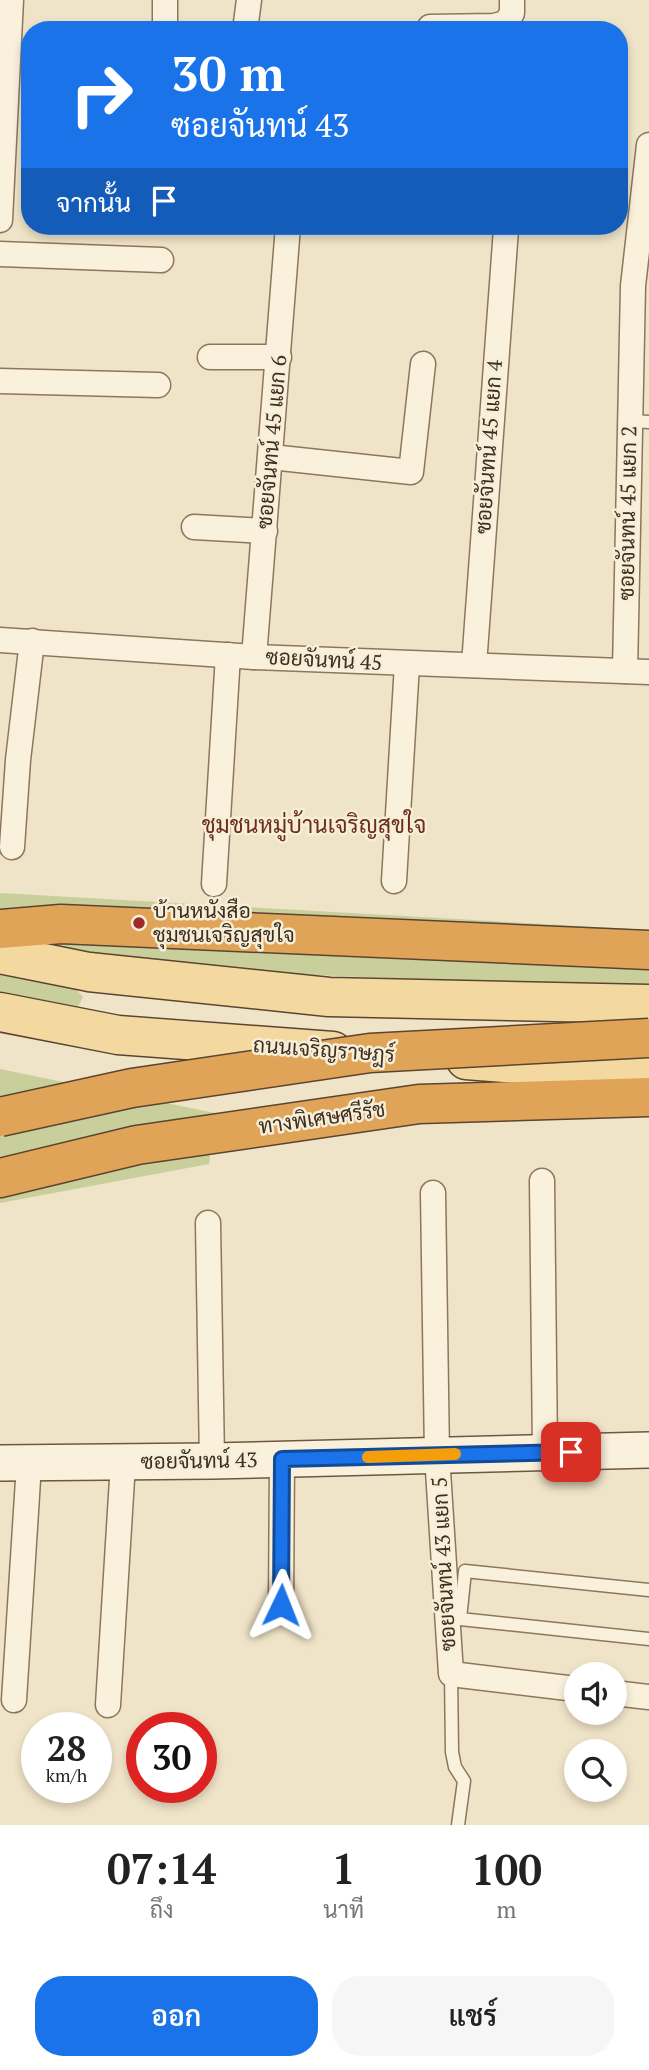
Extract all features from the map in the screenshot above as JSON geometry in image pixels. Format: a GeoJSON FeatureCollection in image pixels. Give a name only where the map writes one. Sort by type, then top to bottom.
{"type":"FeatureCollection","features":[{"type":"Feature","properties":{"kind":"highway"},"geometry":{"type":"LineString","coordinates":[[0,929],[61,924],[649,950]]}},
{"type":"Feature","properties":{"kind":"highway"},"geometry":{"type":"LineString","coordinates":[[0,1116],[132,1088],[370,1053],[649,1038]]}},
{"type":"Feature","properties":{"kind":"highway","name":"ทางพิเศษศรีรัช"},"geometry":{"type":"LineString","coordinates":[[0,1178],[137,1145],[419,1104],[649,1097]]}},
{"type":"Feature","properties":{"kind":"main road"},"geometry":{"type":"LineString","coordinates":[[0,954],[89,972],[329,997],[649,1004]]}},
{"type":"Feature","properties":{"kind":"main road"},"geometry":{"type":"LineString","coordinates":[[118,1035],[122,975]]}},
{"type":"Feature","properties":{"kind":"main road","name":"ถนนเจริญราษฎร์"},"geometry":{"type":"LineString","coordinates":[[0,1012],[118,1035],[649,1074]]}},
{"type":"Feature","properties":{"kind":"street"},"geometry":{"type":"LineString","coordinates":[[0,220],[11,0]]}},
{"type":"Feature","properties":{"kind":"street"},"geometry":{"type":"LineString","coordinates":[[165,0],[165,21]]}},
{"type":"Feature","properties":{"kind":"street"},"geometry":{"type":"LineString","coordinates":[[247,21],[249,0]]}},
{"type":"Feature","properties":{"kind":"street"},"geometry":{"type":"LineString","coordinates":[[507,21],[512,13],[512,0]]}},
{"type":"Feature","properties":{"kind":"street","name":"ซอยจันทน์ 45 แยก 2"},"geometry":{"type":"LineString","coordinates":[[637,672],[640,422],[633,286],[644,212],[649,145]]}},
{"type":"Feature","properties":{"kind":"street","name":"ซอยจันทน์ 45 แยก 6"},"geometry":{"type":"LineString","coordinates":[[254,657],[287,235]]}},
{"type":"Feature","properties":{"kind":"street","name":"ซอยจันทน์ 45 แยก 4"},"geometry":{"type":"LineString","coordinates":[[474,665],[506,235]]}},
{"type":"Feature","properties":{"kind":"street"},"geometry":{"type":"LineString","coordinates":[[0,254],[162,260]]}},
{"type":"Feature","properties":{"kind":"street"},"geometry":{"type":"LineString","coordinates":[[210,357],[279,357]]}},
{"type":"Feature","properties":{"kind":"street"},"geometry":{"type":"LineString","coordinates":[[271,457],[411,472],[424,364]]}},
{"type":"Feature","properties":{"kind":"street"},"geometry":{"type":"LineString","coordinates":[[0,381],[158,385]]}},
{"type":"Feature","properties":{"kind":"street"},"geometry":{"type":"LineString","coordinates":[[194,527],[265,531]]}},
{"type":"Feature","properties":{"kind":"street","name":"ซอยจันทน์ 45"},"geometry":{"type":"LineString","coordinates":[[0,640],[254,657],[637,672]]}},
{"type":"Feature","properties":{"kind":"street"},"geometry":{"type":"LineString","coordinates":[[12,847],[18,761],[32,641]]}},
{"type":"Feature","properties":{"kind":"street"},"geometry":{"type":"LineString","coordinates":[[214,884],[228,655]]}},
{"type":"Feature","properties":{"kind":"street"},"geometry":{"type":"LineString","coordinates":[[394,881],[407,664]]}},
{"type":"Feature","properties":{"kind":"street"},"geometry":{"type":"LineString","coordinates":[[542,1181],[545,1452]]}},
{"type":"Feature","properties":{"kind":"street","name":"ซอยจันทน์ 43 แยก 5"},"geometry":{"type":"LineString","coordinates":[[433,1193],[437,1455],[450,1674],[564,1688]]}},
{"type":"Feature","properties":{"kind":"street"},"geometry":{"type":"LineString","coordinates":[[208,1223],[212,1461]]}},
{"type":"Feature","properties":{"kind":"street","name":"ซอยจันทน์ 43"},"geometry":{"type":"LineString","coordinates":[[15,1463],[123,1463],[649,1450]]}},
{"type":"Feature","properties":{"kind":"street"},"geometry":{"type":"LineString","coordinates":[[281,1605],[282,1459]]}},
{"type":"Feature","properties":{"kind":"street"},"geometry":{"type":"LineString","coordinates":[[14,1700],[15,1463]]}},
{"type":"Feature","properties":{"kind":"street"},"geometry":{"type":"LineString","coordinates":[[108,1705],[123,1463]]}},
{"type":"Feature","properties":{"kind":"street"},"geometry":{"type":"LineString","coordinates":[[627,1695],[649,1698]]}},
{"type":"Feature","properties":{"kind":"lane"},"geometry":{"type":"LineString","coordinates":[[649,1590],[464,1571],[460,1619],[649,1639]]}},
{"type":"Feature","properties":{"kind":"lane"},"geometry":{"type":"LineString","coordinates":[[450,1674],[452,1752],[455,1767],[464,1782],[458,1825]]}},
{"type":"Feature","properties":{"kind":"green space"},"geometry":{"type":"Polygon","coordinates":[[[0,893],[649,930],[649,989],[169,969],[0,943],[0,893]]]}},
{"type":"Feature","properties":{"kind":"green space"},"geometry":{"type":"Polygon","coordinates":[[[0,970],[73,986],[83,997],[77,1009],[0,1000],[0,970]]]}},
{"type":"Feature","properties":{"kind":"green space"},"geometry":{"type":"Polygon","coordinates":[[[0,1069],[215,1113],[209,1164],[0,1203],[0,1069]]]}},
{"type":"Feature","properties":{"kind":"slow traffic"},"geometry":{"type":"LineString","coordinates":[[368,1457],[455,1454]]}},
{"type":"Feature","properties":{"kind":"place","name":"บ้านหนังสือ ชุมชนเจริญสุขใจ"},"geometry":{"type":"Point","coordinates":[139,923]}},
{"type":"Feature","properties":{"kind":"district","name":"ชุมชนหมู่บ้านเจริญสุขใจ"},"geometry":{"type":"Point","coordinates":[314,825]}},
{"type":"Feature","properties":{"kind":"route"},"geometry":{"type":"LineString","coordinates":[[281,1605],[282,1459],[571,1452]]}}]}
